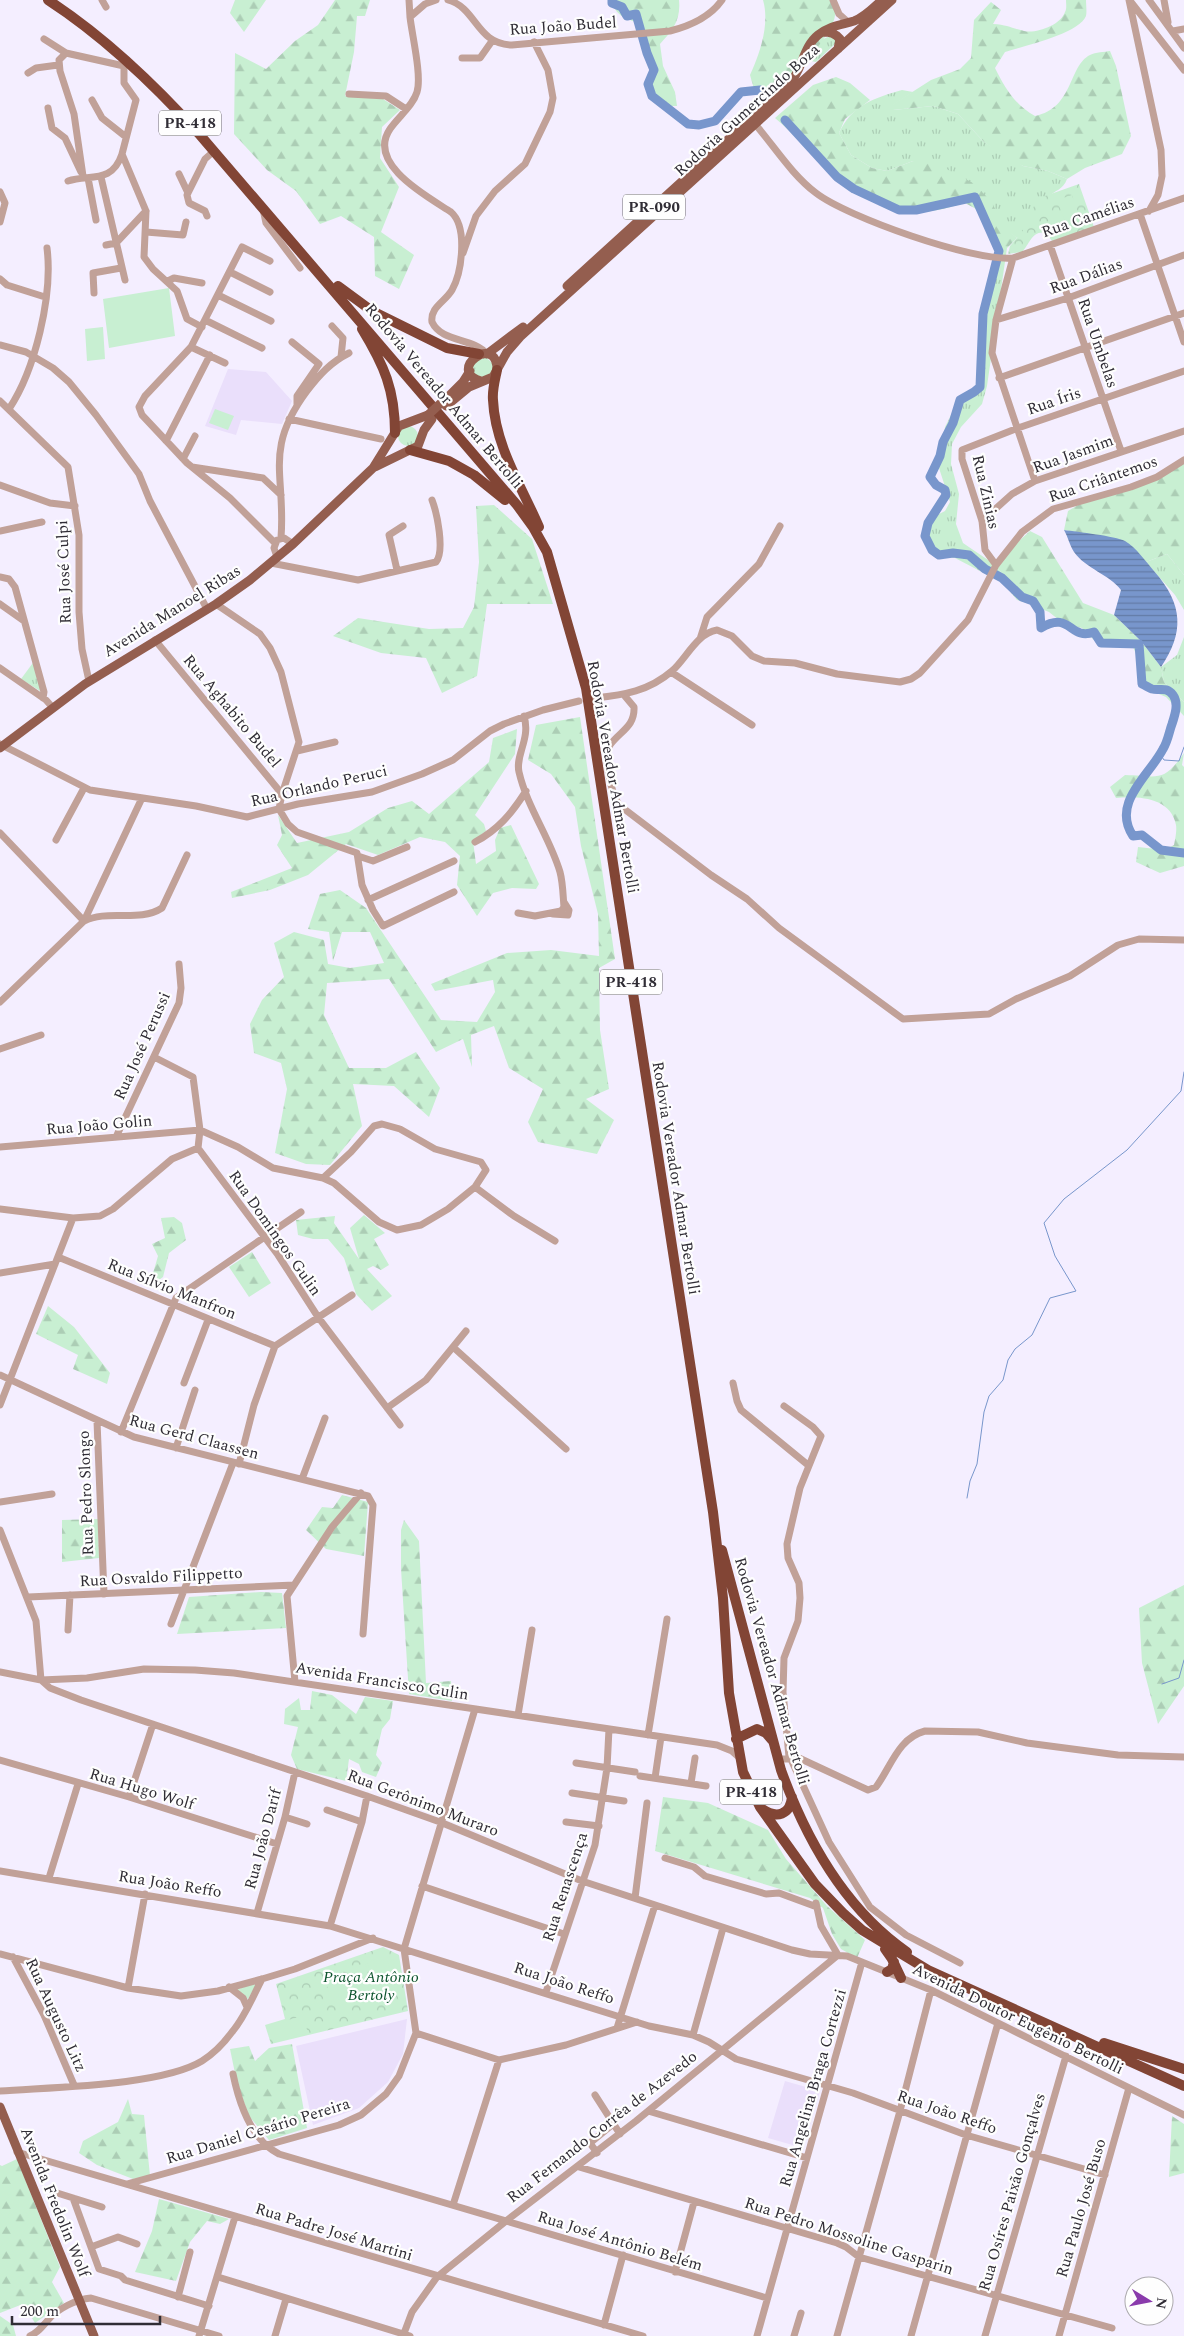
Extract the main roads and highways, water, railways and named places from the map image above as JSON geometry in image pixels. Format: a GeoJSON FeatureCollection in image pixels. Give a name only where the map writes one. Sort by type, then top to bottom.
{"type":"FeatureCollection","features":[{"type":"Feature","properties":{"kind":"highway","name":"Rodovia Vereador Admar Bertolli"},"geometry":{"type":"LineString","coordinates":[[48,0],[77,19],[182,115],[342,299],[529,521],[546,552],[587,697],[713,1512],[723,1598],[729,1693],[736,1739],[747,1782],[760,1807],[819,1888],[843,1913],[877,1940],[928,1970],[1060,2028],[1184,2086]]}},
{"type":"Feature","properties":{"kind":"highway"},"geometry":{"type":"LineString","coordinates":[[313,266],[352,298],[372,311],[447,348],[483,354]]}},
{"type":"Feature","properties":{"kind":"highway"},"geometry":{"type":"LineString","coordinates":[[342,299],[370,343],[388,381],[394,398],[395,433]]}},
{"type":"Feature","properties":{"kind":"highway"},"geometry":{"type":"LineString","coordinates":[[497,370],[493,399],[495,416],[513,473],[538,524],[546,552]]}},
{"type":"Feature","properties":{"kind":"highway"},"geometry":{"type":"LineString","coordinates":[[410,450],[442,458],[461,467],[487,484],[529,521]]}},
{"type":"Feature","properties":{"kind":"highway","name":"Rodovia Vereador Admar Bertolli"},"geometry":{"type":"LineString","coordinates":[[713,1512],[778,1759],[792,1797],[829,1870],[864,1916],[903,1949],[954,1982]]}},
{"type":"Feature","properties":{"kind":"highway"},"geometry":{"type":"LineString","coordinates":[[736,1739],[757,1730],[766,1733],[774,1743]]}},
{"type":"Feature","properties":{"kind":"highway"},"geometry":{"type":"LineString","coordinates":[[760,1807],[771,1814],[781,1815],[788,1811],[792,1797]]}},
{"type":"Feature","properties":{"kind":"highway"},"geometry":{"type":"LineString","coordinates":[[877,1940],[894,1962],[901,1978]]}},
{"type":"Feature","properties":{"kind":"highway"},"geometry":{"type":"LineString","coordinates":[[887,1972],[892,1968],[894,1962]]}},
{"type":"Feature","properties":{"kind":"highway"},"geometry":{"type":"LineString","coordinates":[[1060,2028],[1184,2069]]}},
{"type":"Feature","properties":{"kind":"main road","name":"Rodovia Gumercindo Boza"},"geometry":{"type":"LineString","coordinates":[[483,354],[511,338],[789,84],[796,77],[806,48],[822,32],[864,16],[882,0]]}},
{"type":"Feature","properties":{"kind":"main road","name":"Rodovia Gumercindo Boza"},"geometry":{"type":"LineString","coordinates":[[497,370],[507,352],[520,337],[892,0]]}},
{"type":"Feature","properties":{"kind":"main road"},"geometry":{"type":"LineString","coordinates":[[822,32],[829,32],[837,36],[840,40],[838,49]]}},
{"type":"Feature","properties":{"kind":"main road"},"geometry":{"type":"LineString","coordinates":[[806,48],[808,62],[812,66],[819,66]]}},
{"type":"Feature","properties":{"kind":"main road"},"geometry":{"type":"LineString","coordinates":[[430,417],[399,426],[395,433],[398,445],[410,450],[420,443],[430,417],[444,404],[459,391],[493,377],[497,370],[496,362],[483,354],[470,362],[470,370],[474,378],[481,381]]}},
{"type":"Feature","properties":{"kind":"main road"},"geometry":{"type":"LineString","coordinates":[[459,391],[470,370]]}},
{"type":"Feature","properties":{"kind":"main road"},"geometry":{"type":"LineString","coordinates":[[410,422],[418,426],[422,435]]}},
{"type":"Feature","properties":{"kind":"main road","name":"Avenida Manoel Ribas"},"geometry":{"type":"LineString","coordinates":[[1,746],[89,681],[216,604],[274,560],[373,468],[395,433]]}},
{"type":"Feature","properties":{"kind":"main road","name":"Avenida Manoel Ribas"},"geometry":{"type":"LineString","coordinates":[[373,468],[410,450]]}},
{"type":"Feature","properties":{"kind":"main road","name":"Avenida Fredolin Wolf"},"geometry":{"type":"LineString","coordinates":[[0,2108],[94,2336]]}},
{"type":"Feature","properties":{"kind":"water"},"geometry":{"type":"Polygon","coordinates":[[[1064,530],[1125,541],[1137,551],[1164,583],[1175,607],[1177,631],[1169,655],[1161,667],[1141,641],[1114,615],[1121,590],[1116,584],[1079,558],[1073,550],[1064,530]]]}},
{"type":"Feature","properties":{"kind":"waterway"},"geometry":{"type":"LineString","coordinates":[[612,0],[612,3],[622,7],[627,16],[636,14],[654,70],[648,84],[652,96],[688,124],[699,125],[715,121],[741,92],[760,90],[764,94]]}},
{"type":"Feature","properties":{"kind":"waterway"},"geometry":{"type":"LineString","coordinates":[[785,120],[837,177],[854,189],[899,210],[916,210],[975,197],[999,251],[983,314],[980,387],[960,400],[953,423],[943,442],[940,456],[930,477],[936,485],[945,490],[946,495],[928,523],[925,536],[932,550],[939,555],[953,553],[969,555],[985,569],[1002,578],[1022,597],[1033,601],[1040,612],[1041,628],[1058,622],[1079,633],[1094,632],[1101,643],[1139,644],[1142,684],[1152,689],[1170,692],[1175,698],[1176,709],[1165,746],[1134,790],[1129,801],[1126,812],[1127,824],[1133,836],[1142,835],[1161,850],[1184,853]]}},
{"type":"Feature","properties":{"kind":"waterway"},"geometry":{"type":"LineString","coordinates":[[1160,754],[1164,760],[1179,761],[1184,747]]}},
{"type":"Feature","properties":{"kind":"waterway"},"geometry":{"type":"LineString","coordinates":[[967,1498],[970,1481],[977,1464],[984,1412],[989,1396],[1003,1380],[1008,1360],[1015,1349],[1032,1335],[1050,1298],[1076,1291],[1055,1256],[1044,1223],[1064,1199],[1127,1150],[1181,1091],[1184,1072]]}},
{"type":"Feature","properties":{"kind":"waterway"},"geometry":{"type":"LineString","coordinates":[[1162,1684],[1179,1678],[1184,1660]]}},
{"type":"Feature","properties":{"kind":"park label","name":"Praça Antônio Bertoly"},"geometry":{"type":"Point","coordinates":[371,1986]}}]}
